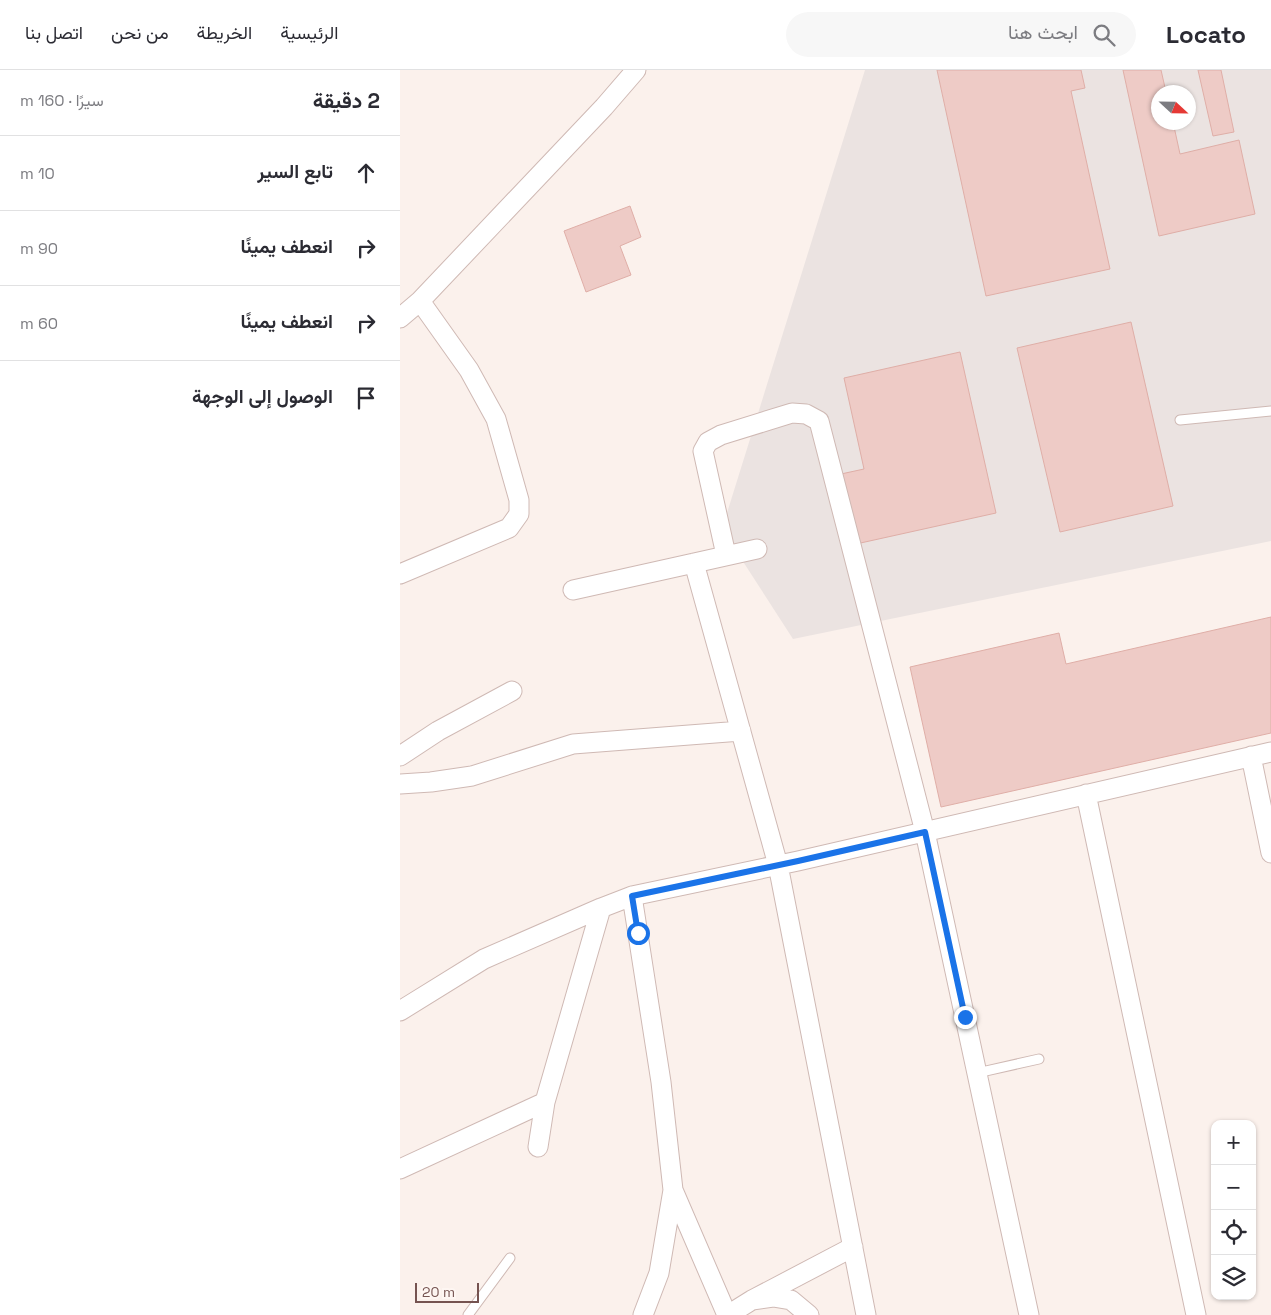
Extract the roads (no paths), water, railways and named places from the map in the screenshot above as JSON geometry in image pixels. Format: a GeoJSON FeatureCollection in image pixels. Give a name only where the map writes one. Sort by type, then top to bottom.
{"type":"FeatureCollection","features":[{"type":"Feature","properties":{"kind":"street"},"geometry":{"type":"LineString","coordinates":[[400,318],[420,301],[597,114],[636,70]]}},
{"type":"Feature","properties":{"kind":"street"},"geometry":{"type":"LineString","coordinates":[[400,574],[509,528],[519,514],[519,500],[496,419],[470,370],[420,301]]}},
{"type":"Feature","properties":{"kind":"street"},"geometry":{"type":"LineString","coordinates":[[726,555],[703,451],[708,442],[721,435],[792,413],[806,414],[819,421],[925,832],[1029,1315]]}},
{"type":"Feature","properties":{"kind":"street"},"geometry":{"type":"LineString","coordinates":[[573,590],[756,549]]}},
{"type":"Feature","properties":{"kind":"street"},"geometry":{"type":"LineString","coordinates":[[694,563],[778,865],[866,1315]]}},
{"type":"Feature","properties":{"kind":"street"},"geometry":{"type":"LineString","coordinates":[[400,756],[438,731],[512,691]]}},
{"type":"Feature","properties":{"kind":"street"},"geometry":{"type":"LineString","coordinates":[[400,784],[432,782],[472,776],[573,744],[741,731]]}},
{"type":"Feature","properties":{"kind":"street"},"geometry":{"type":"LineString","coordinates":[[400,1011],[484,959],[632,896],[925,832],[1271,752]]}},
{"type":"Feature","properties":{"kind":"street"},"geometry":{"type":"LineString","coordinates":[[1251,756],[1271,853]]}},
{"type":"Feature","properties":{"kind":"street"},"geometry":{"type":"LineString","coordinates":[[1086,794],[1196,1315]]}},
{"type":"Feature","properties":{"kind":"street"},"geometry":{"type":"LineString","coordinates":[[632,896],[661,1082],[673,1190],[659,1273],[642,1315]]}},
{"type":"Feature","properties":{"kind":"street"},"geometry":{"type":"LineString","coordinates":[[538,1147],[545,1102],[601,908]]}},
{"type":"Feature","properties":{"kind":"street"},"geometry":{"type":"LineString","coordinates":[[400,1169],[545,1102]]}},
{"type":"Feature","properties":{"kind":"street"},"geometry":{"type":"LineString","coordinates":[[673,1190],[728,1315],[752,1300],[853,1247]]}},
{"type":"Feature","properties":{"kind":"street"},"geometry":{"type":"LineString","coordinates":[[752,1300],[773,1297],[791,1300],[809,1315]]}},
{"type":"Feature","properties":{"kind":"lane"},"geometry":{"type":"LineString","coordinates":[[1180,420],[1271,411]]}},
{"type":"Feature","properties":{"kind":"lane"},"geometry":{"type":"LineString","coordinates":[[977,1073],[1039,1059]]}},
{"type":"Feature","properties":{"kind":"lane"},"geometry":{"type":"LineString","coordinates":[[468,1315],[510,1258]]}}]}
